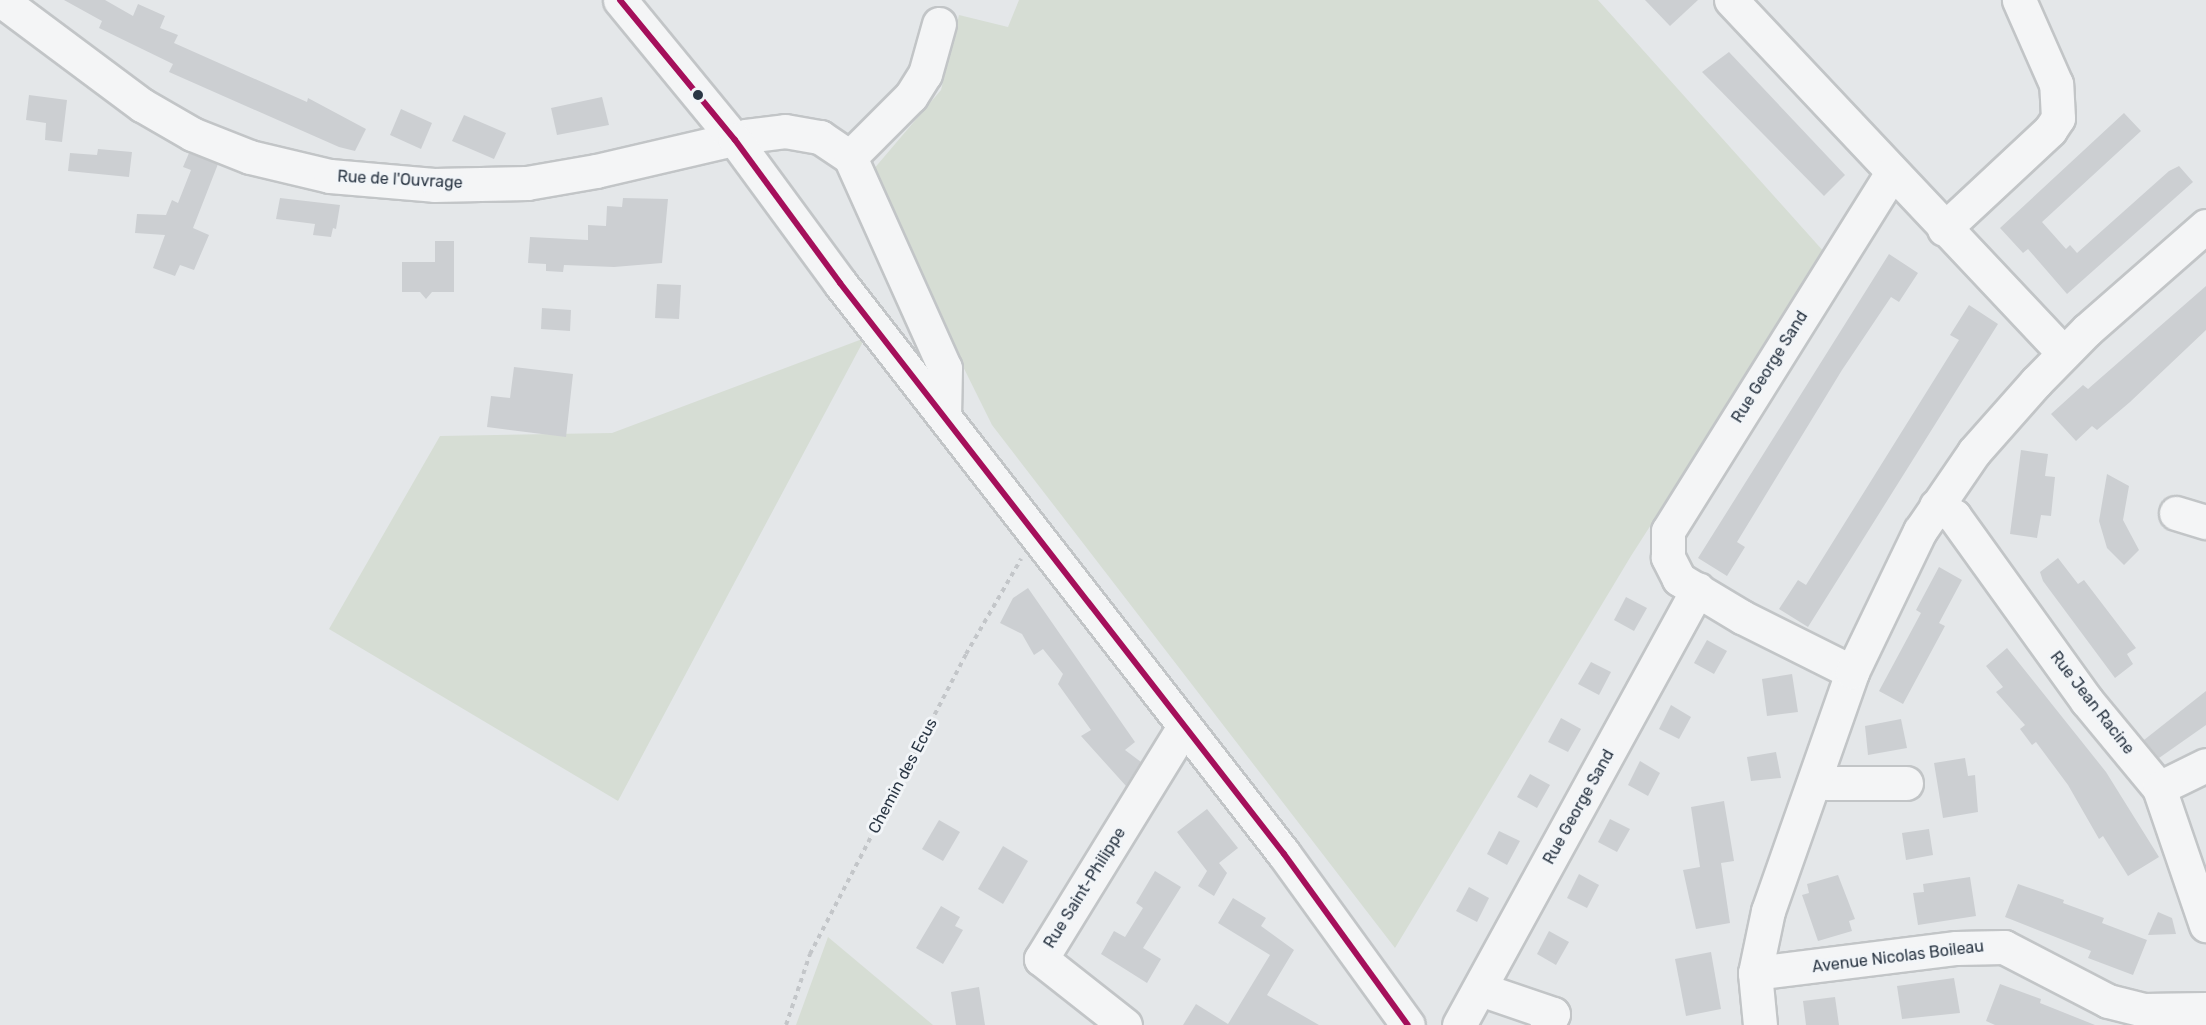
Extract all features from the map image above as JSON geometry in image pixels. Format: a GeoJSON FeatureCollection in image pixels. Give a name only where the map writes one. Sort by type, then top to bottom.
{"type":"FeatureCollection","features":[{"type":"Feature","properties":{"kind":"street","name":"Rue de l'Ouvrage"},"geometry":{"type":"LineString","coordinates":[[1,0],[141,105],[192,135],[250,157],[330,176],[434,185],[527,183],[785,131],[820,137],[850,157]]}},
{"type":"Feature","properties":{"kind":"street"},"geometry":{"type":"LineString","coordinates":[[620,0],[735,140],[944,415],[1284,854],[1408,1025]]}},
{"type":"Feature","properties":{"kind":"street"},"geometry":{"type":"LineString","coordinates":[[1731,0],[1944,229],[2064,353]]}},
{"type":"Feature","properties":{"kind":"street"},"geometry":{"type":"LineString","coordinates":[[1944,229],[2050,130],[2058,118],[2056,84],[2019,0]]}},
{"type":"Feature","properties":{"kind":"street"},"geometry":{"type":"LineString","coordinates":[[939,24],[925,74],[911,96],[850,157],[945,368],[944,415]]}},
{"type":"Feature","properties":{"kind":"street","name":"Rue George Sand"},"geometry":{"type":"LineString","coordinates":[[1852,672],[1742,617],[1679,579],[1668,558],[1668,531],[1892,173]]}},
{"type":"Feature","properties":{"kind":"street"},"geometry":{"type":"LineString","coordinates":[[1760,1025],[1755,973],[1768,911],[1852,672],[1920,531],[1974,452],[2064,353],[2206,226]]}},
{"type":"Feature","properties":{"kind":"street","name":"Rue Jean Racine"},"geometry":{"type":"LineString","coordinates":[[1936,506],[1954,516],[2086,701],[2159,788],[2206,925]]}},
{"type":"Feature","properties":{"kind":"street","name":"Rue George Sand"},"geometry":{"type":"LineString","coordinates":[[1459,1025],[1698,589]]}},
{"type":"Feature","properties":{"kind":"street","name":"Rue Saint-Philippe"},"geometry":{"type":"LineString","coordinates":[[1125,1025],[1041,959],[1184,727]]}},
{"type":"Feature","properties":{"kind":"street"},"geometry":{"type":"LineString","coordinates":[[2159,788],[2206,765]]}},
{"type":"Feature","properties":{"kind":"street"},"geometry":{"type":"LineString","coordinates":[[1816,778],[1827,783],[1906,783]]}},
{"type":"Feature","properties":{"kind":"street","name":"Avenue Nicolas Boileau"},"geometry":{"type":"LineString","coordinates":[[1755,973],[1956,948],[2004,947],[2108,1001],[2144,1010],[2206,1009]]}},
{"type":"Feature","properties":{"kind":"street"},"geometry":{"type":"LineString","coordinates":[[1480,989],[1553,1014],[1547,1025]]}},
{"type":"Feature","properties":{"kind":"path","name":"Chemin des Ecus"},"geometry":{"type":"LineString","coordinates":[[786,1025],[810,954],[966,654],[1017,561],[1044,544]]}},
{"type":"Feature","properties":{"kind":"shaded area"},"geometry":{"type":"Polygon","coordinates":[[[1019,0],[1598,0],[1825,253],[1631,556],[1395,948],[992,425],[934,308],[861,184],[941,90],[959,15],[1008,27],[1019,0]]]}},
{"type":"Feature","properties":{"kind":"shaded area"},"geometry":{"type":"Polygon","coordinates":[[[865,338],[618,801],[329,629],[440,436],[612,433],[865,338]]]}},
{"type":"Feature","properties":{"kind":"shaded area"},"geometry":{"type":"Polygon","coordinates":[[[828,937],[933,1025],[796,1025],[828,937]]]}},
{"type":"Feature","properties":{"kind":"building"},"geometry":{"type":"Polygon","coordinates":[[[64,0],[105,0],[133,16],[138,4],[165,16],[160,28],[178,35],[174,43],[307,102],[308,98],[366,129],[355,151],[339,147],[169,72],[173,64],[99,28],[102,21],[64,0]]]}},
{"type":"Feature","properties":{"kind":"building"},"geometry":{"type":"Polygon","coordinates":[[[1645,0],[1698,0],[1670,26],[1645,0]]]}},
{"type":"Feature","properties":{"kind":"building"},"geometry":{"type":"Polygon","coordinates":[[[1729,52],[1845,175],[1824,196],[1702,72],[1729,52]]]}},
{"type":"Feature","properties":{"kind":"building"},"geometry":{"type":"Polygon","coordinates":[[[29,95],[67,100],[62,142],[45,140],[46,123],[26,120],[29,95]]]}},
{"type":"Feature","properties":{"kind":"building"},"geometry":{"type":"Polygon","coordinates":[[[602,97],[609,125],[557,135],[551,108],[602,97]]]}},
{"type":"Feature","properties":{"kind":"building"},"geometry":{"type":"Polygon","coordinates":[[[401,109],[432,123],[421,149],[390,135],[401,109]]]}},
{"type":"Feature","properties":{"kind":"building"},"geometry":{"type":"Polygon","coordinates":[[[2124,113],[2141,131],[2042,222],[2066,249],[2070,245],[2077,253],[2169,171],[2179,166],[2193,182],[2067,294],[2028,249],[2023,253],[2000,228],[2124,113]]]}},
{"type":"Feature","properties":{"kind":"building"},"geometry":{"type":"Polygon","coordinates":[[[464,115],[506,133],[494,159],[452,141],[464,115]]]}},
{"type":"Feature","properties":{"kind":"building"},"geometry":{"type":"Polygon","coordinates":[[[98,149],[132,152],[129,177],[68,171],[70,153],[97,155],[98,149]]]}},
{"type":"Feature","properties":{"kind":"building"},"geometry":{"type":"Polygon","coordinates":[[[189,153],[218,164],[193,228],[209,235],[194,270],[180,265],[175,276],[153,268],[165,235],[135,233],[137,214],[166,215],[172,200],[178,203],[191,170],[183,167],[189,153]]]}},
{"type":"Feature","properties":{"kind":"building"},"geometry":{"type":"Polygon","coordinates":[[[280,198],[340,205],[336,229],[333,228],[331,237],[313,235],[315,224],[276,219],[280,198]]]}},
{"type":"Feature","properties":{"kind":"building"},"geometry":{"type":"Polygon","coordinates":[[[623,198],[668,199],[662,263],[614,267],[564,265],[563,272],[546,271],[546,264],[528,263],[530,237],[588,240],[588,225],[606,226],[607,206],[622,207],[623,198]]]}},
{"type":"Feature","properties":{"kind":"building"},"geometry":{"type":"Polygon","coordinates":[[[435,241],[454,241],[454,292],[432,292],[426,299],[420,292],[402,292],[402,262],[435,262],[435,241]]]}},
{"type":"Feature","properties":{"kind":"building"},"geometry":{"type":"Polygon","coordinates":[[[1889,254],[1918,273],[1899,302],[1891,297],[1842,370],[1737,542],[1745,547],[1727,576],[1698,558],[1889,254]]]}},
{"type":"Feature","properties":{"kind":"building"},"geometry":{"type":"Polygon","coordinates":[[[657,284],[681,285],[679,319],[655,318],[657,284]]]}},
{"type":"Feature","properties":{"kind":"building"},"geometry":{"type":"Polygon","coordinates":[[[2206,286],[2206,330],[2130,402],[2097,430],[2092,426],[2076,441],[2051,414],[2083,385],[2088,389],[2206,286]]]}},
{"type":"Feature","properties":{"kind":"building"},"geometry":{"type":"Polygon","coordinates":[[[1969,305],[1998,324],[1808,627],[1779,609],[1798,580],[1806,585],[1959,340],[1950,335],[1969,305]]]}},
{"type":"Feature","properties":{"kind":"building"},"geometry":{"type":"Polygon","coordinates":[[[542,308],[571,310],[570,331],[541,329],[542,308]]]}},
{"type":"Feature","properties":{"kind":"building"},"geometry":{"type":"Polygon","coordinates":[[[514,367],[573,374],[566,437],[487,427],[491,396],[510,398],[514,367]]]}},
{"type":"Feature","properties":{"kind":"building"},"geometry":{"type":"Polygon","coordinates":[[[2021,450],[2048,454],[2045,476],[2055,477],[2051,516],[2041,515],[2037,538],[2010,534],[2021,450]]]}},
{"type":"Feature","properties":{"kind":"building"},"geometry":{"type":"Polygon","coordinates":[[[2107,474],[2129,486],[2123,520],[2139,550],[2124,565],[2107,548],[2099,521],[2107,474]]]}},
{"type":"Feature","properties":{"kind":"building"},"geometry":{"type":"Polygon","coordinates":[[[2058,558],[2078,584],[2084,580],[2136,648],[2127,654],[2133,664],[2115,678],[2043,581],[2040,572],[2058,558]]]}},
{"type":"Feature","properties":{"kind":"building"},"geometry":{"type":"Polygon","coordinates":[[[1939,567],[1962,580],[1939,623],[1945,626],[1903,704],[1879,691],[1921,613],[1916,610],[1939,567]]]}},
{"type":"Feature","properties":{"kind":"building"},"geometry":{"type":"Polygon","coordinates":[[[1028,588],[1135,742],[1125,750],[1141,762],[1126,786],[1081,736],[1091,730],[1058,684],[1063,674],[1043,649],[1034,655],[1022,634],[1000,623],[1013,598],[1028,588]]]}},
{"type":"Feature","properties":{"kind":"building"},"geometry":{"type":"Polygon","coordinates":[[[1626,597],[1647,608],[1634,631],[1614,620],[1626,597]]]}},
{"type":"Feature","properties":{"kind":"building"},"geometry":{"type":"Polygon","coordinates":[[[1707,640],[1727,651],[1714,674],[1694,663],[1707,640]]]}},
{"type":"Feature","properties":{"kind":"building"},"geometry":{"type":"Polygon","coordinates":[[[2007,648],[2106,772],[2159,857],[2128,876],[2103,836],[2099,839],[2068,785],[2036,742],[2032,745],[2020,729],[2025,725],[1996,692],[2003,687],[1986,666],[2007,648]]]}},
{"type":"Feature","properties":{"kind":"building"},"geometry":{"type":"Polygon","coordinates":[[[1591,662],[1611,672],[1599,695],[1578,684],[1591,662]]]}},
{"type":"Feature","properties":{"kind":"building"},"geometry":{"type":"Polygon","coordinates":[[[1792,674],[1798,712],[1767,716],[1762,679],[1792,674]]]}},
{"type":"Feature","properties":{"kind":"building"},"geometry":{"type":"Polygon","coordinates":[[[2206,691],[2206,725],[2159,758],[2144,740],[2206,691]]]}},
{"type":"Feature","properties":{"kind":"building"},"geometry":{"type":"Polygon","coordinates":[[[1671,705],[1691,717],[1679,739],[1659,729],[1671,705]]]}},
{"type":"Feature","properties":{"kind":"building"},"geometry":{"type":"Polygon","coordinates":[[[1561,718],[1581,729],[1568,752],[1548,742],[1561,718]]]}},
{"type":"Feature","properties":{"kind":"building"},"geometry":{"type":"Polygon","coordinates":[[[1901,719],[1907,748],[1868,755],[1865,726],[1901,719]]]}},
{"type":"Feature","properties":{"kind":"building"},"geometry":{"type":"Polygon","coordinates":[[[1776,752],[1781,778],[1751,781],[1747,757],[1776,752]]]}},
{"type":"Feature","properties":{"kind":"building"},"geometry":{"type":"Polygon","coordinates":[[[1965,758],[1968,776],[1975,775],[1978,812],[1943,818],[1934,763],[1965,758]]]}},
{"type":"Feature","properties":{"kind":"building"},"geometry":{"type":"Polygon","coordinates":[[[1640,761],[1660,773],[1648,796],[1628,785],[1640,761]]]}},
{"type":"Feature","properties":{"kind":"building"},"geometry":{"type":"Polygon","coordinates":[[[1530,774],[1550,785],[1537,808],[1517,797],[1530,774]]]}},
{"type":"Feature","properties":{"kind":"building"},"geometry":{"type":"Polygon","coordinates":[[[1724,801],[1734,861],[1721,863],[1730,923],[1696,929],[1683,870],[1700,867],[1691,807],[1724,801]]]}},
{"type":"Feature","properties":{"kind":"building"},"geometry":{"type":"Polygon","coordinates":[[[1207,809],[1238,848],[1219,863],[1227,873],[1214,896],[1198,886],[1207,871],[1177,832],[1207,809]]]}},
{"type":"Feature","properties":{"kind":"building"},"geometry":{"type":"Polygon","coordinates":[[[1610,819],[1630,829],[1617,852],[1598,842],[1610,819]]]}},
{"type":"Feature","properties":{"kind":"building"},"geometry":{"type":"Polygon","coordinates":[[[939,820],[960,832],[943,861],[922,849],[939,820]]]}},
{"type":"Feature","properties":{"kind":"building"},"geometry":{"type":"Polygon","coordinates":[[[1929,829],[1933,855],[1906,860],[1902,833],[1929,829]]]}},
{"type":"Feature","properties":{"kind":"building"},"geometry":{"type":"Polygon","coordinates":[[[1499,831],[1520,841],[1507,865],[1487,854],[1499,831]]]}},
{"type":"Feature","properties":{"kind":"building"},"geometry":{"type":"Polygon","coordinates":[[[1003,846],[1028,861],[1003,904],[978,889],[1003,846]]]}},
{"type":"Feature","properties":{"kind":"building"},"geometry":{"type":"Polygon","coordinates":[[[1155,871],[1181,887],[1143,948],[1161,959],[1147,983],[1101,954],[1114,931],[1125,937],[1143,908],[1136,903],[1155,871]]]}},
{"type":"Feature","properties":{"kind":"building"},"geometry":{"type":"Polygon","coordinates":[[[1579,874],[1599,885],[1587,908],[1567,898],[1579,874]]]}},
{"type":"Feature","properties":{"kind":"building"},"geometry":{"type":"Polygon","coordinates":[[[1838,875],[1855,919],[1849,921],[1852,931],[1818,941],[1802,895],[1809,893],[1807,884],[1838,875]]]}},
{"type":"Feature","properties":{"kind":"building"},"geometry":{"type":"Polygon","coordinates":[[[1970,877],[1976,916],[1918,925],[1913,893],[1924,892],[1923,884],[1970,877]]]}},
{"type":"Feature","properties":{"kind":"building"},"geometry":{"type":"Polygon","coordinates":[[[2018,884],[2064,900],[2063,903],[2104,918],[2102,923],[2147,940],[2133,975],[2088,958],[2091,951],[2005,917],[2018,884]]]}},
{"type":"Feature","properties":{"kind":"building"},"geometry":{"type":"Polygon","coordinates":[[[1469,887],[1489,898],[1477,922],[1456,911],[1469,887]]]}},
{"type":"Feature","properties":{"kind":"building"},"geometry":{"type":"Polygon","coordinates":[[[1233,898],[1266,918],[1261,926],[1294,950],[1267,995],[1319,1025],[1183,1025],[1196,1004],[1228,1024],[1270,955],[1218,923],[1233,898]]]}},
{"type":"Feature","properties":{"kind":"building"},"geometry":{"type":"Polygon","coordinates":[[[941,906],[960,917],[955,926],[963,930],[943,964],[916,948],[941,906]]]}},
{"type":"Feature","properties":{"kind":"building"},"geometry":{"type":"Polygon","coordinates":[[[2158,912],[2172,918],[2176,934],[2148,935],[2158,912]]]}},
{"type":"Feature","properties":{"kind":"building"},"geometry":{"type":"Polygon","coordinates":[[[1549,931],[1569,942],[1556,965],[1537,954],[1549,931]]]}},
{"type":"Feature","properties":{"kind":"building"},"geometry":{"type":"Polygon","coordinates":[[[1711,952],[1721,1009],[1686,1016],[1675,959],[1711,952]]]}},
{"type":"Feature","properties":{"kind":"building"},"geometry":{"type":"Polygon","coordinates":[[[1954,978],[1960,1013],[1902,1019],[1897,986],[1954,978]]]}},
{"type":"Feature","properties":{"kind":"building"},"geometry":{"type":"Polygon","coordinates":[[[2000,984],[2041,999],[2040,1003],[2095,1025],[1995,1025],[1986,1021],[2000,984]]]}},
{"type":"Feature","properties":{"kind":"building"},"geometry":{"type":"Polygon","coordinates":[[[979,987],[985,1025],[956,1025],[951,992],[979,987]]]}},
{"type":"Feature","properties":{"kind":"building"},"geometry":{"type":"Polygon","coordinates":[[[1835,997],[1839,1025],[1806,1025],[1803,1001],[1835,997]]]}},
{"type":"Feature","properties":{"kind":"transit line"},"geometry":{"type":"LineString","coordinates":[[620,0],[735,140],[840,283],[1284,854],[1408,1025]]}}]}
